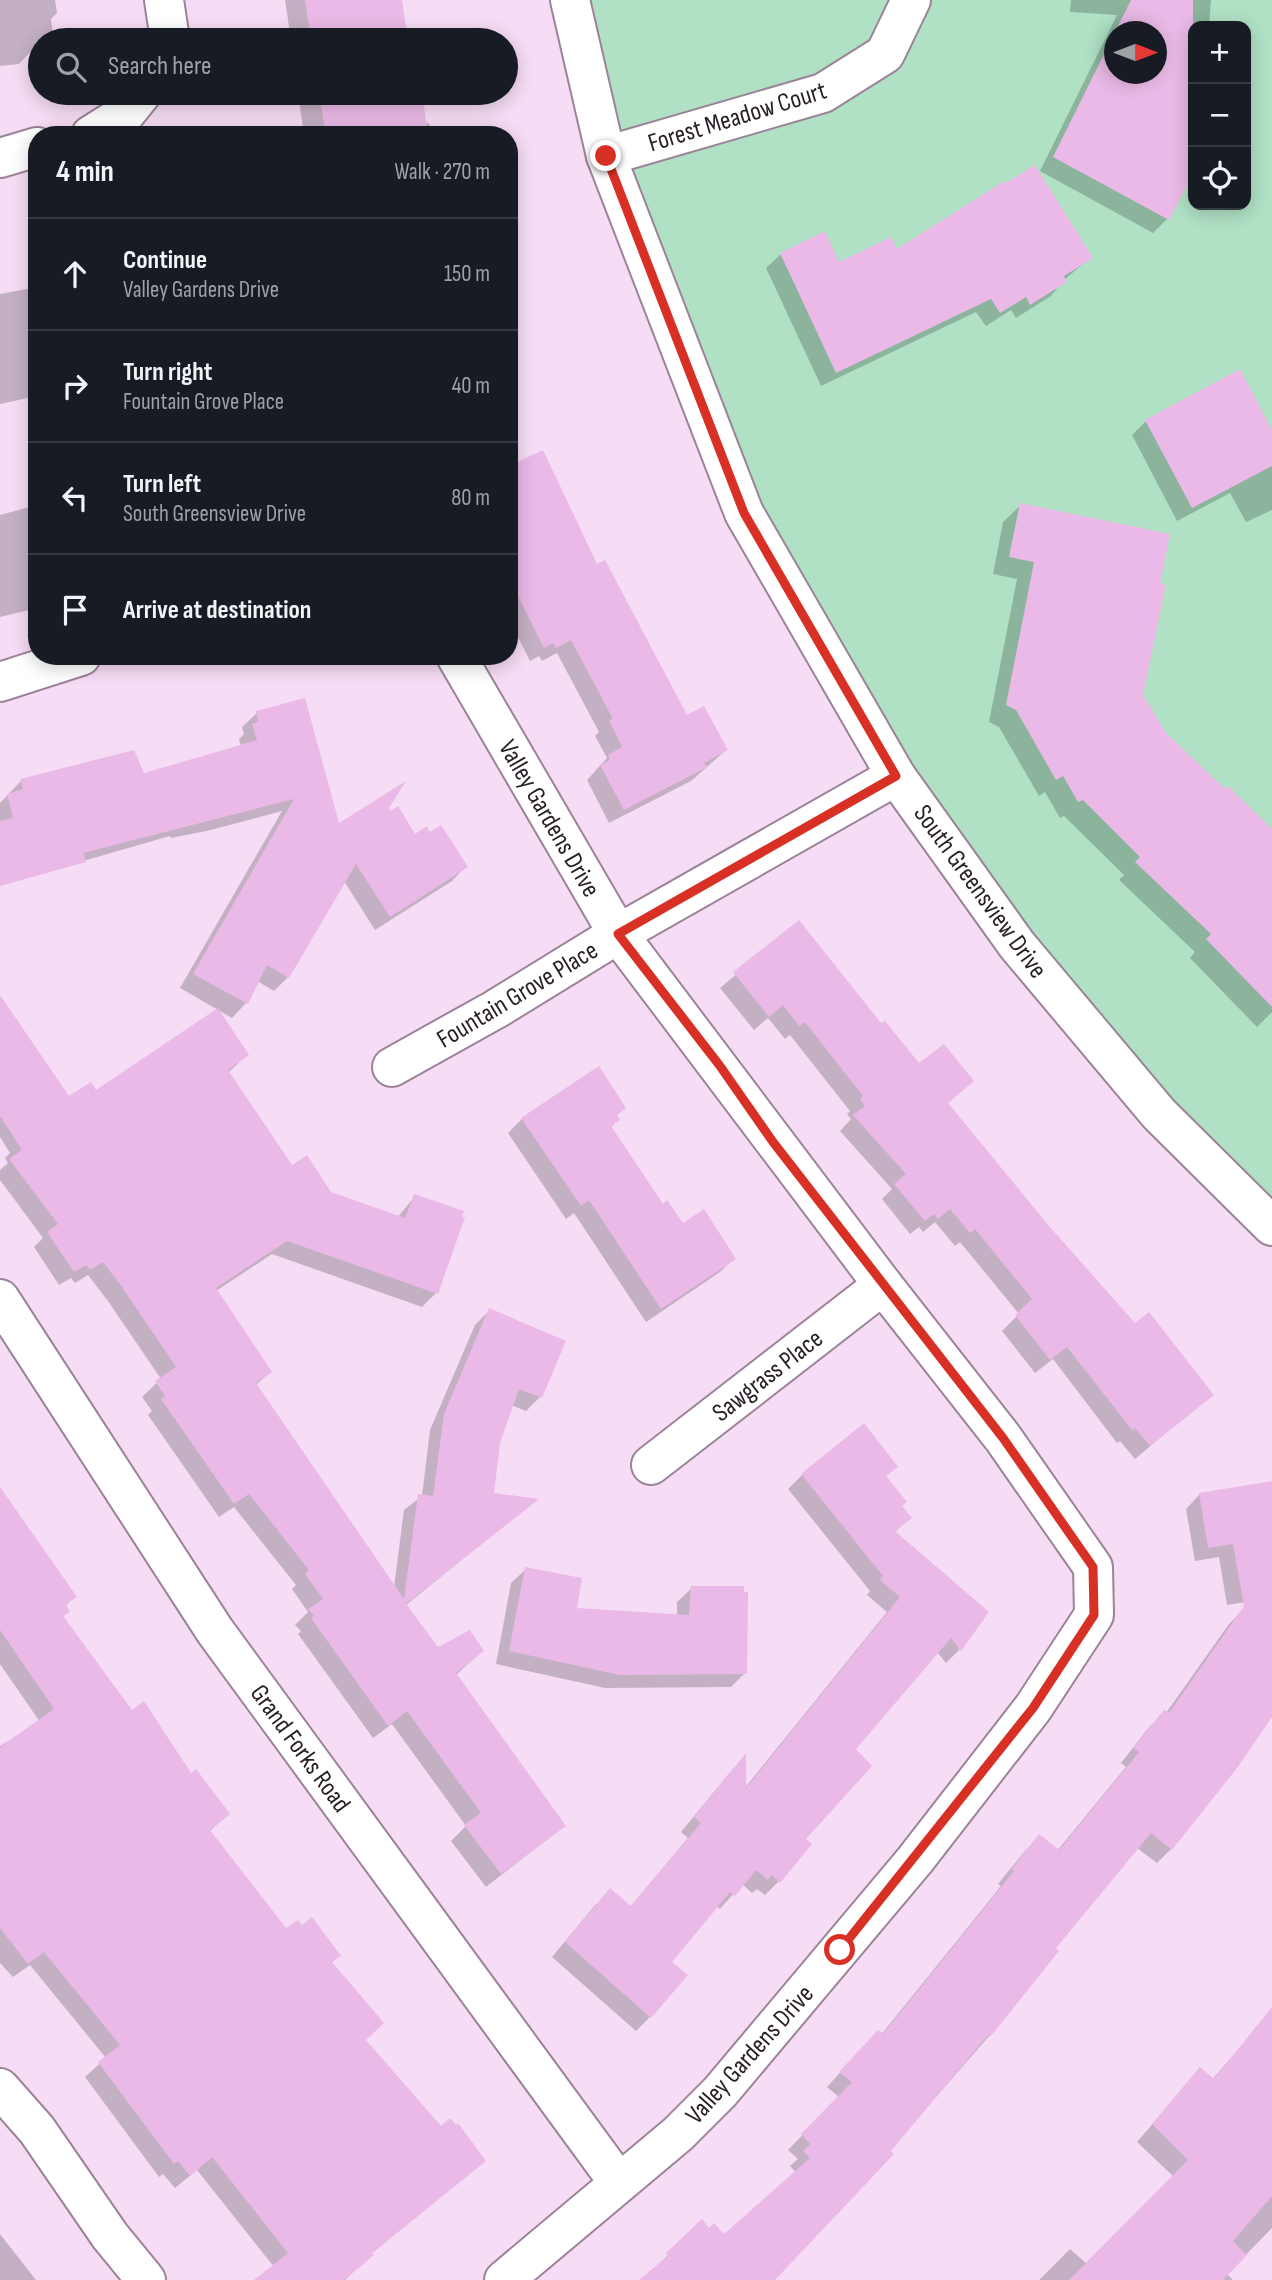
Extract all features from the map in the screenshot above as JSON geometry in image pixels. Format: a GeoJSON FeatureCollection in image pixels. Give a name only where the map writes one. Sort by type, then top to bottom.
{"type":"FeatureCollection","features":[{"type":"Feature","properties":{"kind":"street"},"geometry":{"type":"LineString","coordinates":[[164,0],[168,28]]}},
{"type":"Feature","properties":{"kind":"street","name":"South Greensview Drive"},"geometry":{"type":"LineString","coordinates":[[570,0],[606,156],[744,513],[896,776],[1017,945],[1159,1114],[1272,1226]]}},
{"type":"Feature","properties":{"kind":"street","name":"Forest Meadow Court"},"geometry":{"type":"LineString","coordinates":[[606,156],[823,93],[885,54],[911,0]]}},
{"type":"Feature","properties":{"kind":"street"},"geometry":{"type":"LineString","coordinates":[[105,126],[126,113],[132,105]]}},
{"type":"Feature","properties":{"kind":"street"},"geometry":{"type":"LineString","coordinates":[[0,158],[28,150]]}},
{"type":"Feature","properties":{"kind":"street"},"geometry":{"type":"LineString","coordinates":[[0,682],[53,665]]}},
{"type":"Feature","properties":{"kind":"street","name":"Valley Gardens Drive"},"geometry":{"type":"LineString","coordinates":[[461,665],[618,934],[883,1285],[1003,1438],[1093,1567],[1094,1615],[1033,1708],[840,1950],[720,2092],[678,2134],[504,2280]]}},
{"type":"Feature","properties":{"kind":"street","name":"Fountain Grove Place"},"geometry":{"type":"LineString","coordinates":[[392,1067],[496,1009],[618,934],[896,776]]}},
{"type":"Feature","properties":{"kind":"street","name":"Sawgrass Place"},"geometry":{"type":"LineString","coordinates":[[651,1465],[883,1285]]}},
{"type":"Feature","properties":{"kind":"street","name":"Grand Forks Road"},"geometry":{"type":"LineString","coordinates":[[0,1299],[215,1631],[620,2183]]}},
{"type":"Feature","properties":{"kind":"street"},"geometry":{"type":"LineString","coordinates":[[0,2088],[37,2130],[110,2236],[146,2280]]}},
{"type":"Feature","properties":{"kind":"green space"},"geometry":{"type":"Polygon","coordinates":[[[564,0],[1272,0],[1272,1229],[1020,951],[747,513],[564,0]]]}},
{"type":"Feature","properties":{"kind":"building"},"geometry":{"type":"Polygon","coordinates":[[[305,0],[402,0],[406,28],[309,28],[305,0]]]}},
{"type":"Feature","properties":{"kind":"building"},"geometry":{"type":"Polygon","coordinates":[[[1131,0],[1193,0],[1193,21],[1188,21],[1188,184],[1169,220],[1053,157],[1104,54],[1104,84],[1167,84],[1167,21],[1120,21],[1131,0]]]}},
{"type":"Feature","properties":{"kind":"building"},"geometry":{"type":"Polygon","coordinates":[[[321,105],[424,105],[427,126],[324,126],[321,105]]]}},
{"type":"Feature","properties":{"kind":"building"},"geometry":{"type":"Polygon","coordinates":[[[1035,165],[1093,258],[1064,276],[1067,282],[1030,305],[1026,297],[1000,313],[991,299],[836,373],[780,253],[825,231],[839,262],[891,237],[897,249],[1004,181],[1006,183],[1035,165]]]}},
{"type":"Feature","properties":{"kind":"building"},"geometry":{"type":"Polygon","coordinates":[[[1240,369],[1272,430],[1272,466],[1192,508],[1145,420],[1240,369]]]}},
{"type":"Feature","properties":{"kind":"building"},"geometry":{"type":"Polygon","coordinates":[[[543,450],[597,564],[605,560],[687,715],[704,706],[728,750],[704,763],[707,767],[624,810],[600,765],[610,760],[608,755],[622,747],[609,720],[613,719],[571,640],[556,648],[553,643],[544,648],[518,596],[518,462],[543,450]]]}},
{"type":"Feature","properties":{"kind":"building"},"geometry":{"type":"Polygon","coordinates":[[[1020,503],[1170,534],[1160,583],[1166,584],[1143,695],[1166,733],[1225,789],[1228,786],[1272,829],[1272,1007],[1206,939],[1211,934],[1135,862],[1140,857],[1083,800],[1078,802],[1063,776],[1056,780],[1016,710],[1006,705],[1034,562],[1009,557],[1020,503]]]}},
{"type":"Feature","properties":{"kind":"building"},"geometry":{"type":"Polygon","coordinates":[[[305,698],[339,823],[406,781],[389,808],[391,811],[398,806],[415,834],[427,826],[430,832],[441,825],[468,867],[390,917],[356,864],[289,978],[267,965],[248,1004],[193,974],[294,799],[83,853],[86,862],[0,886],[0,821],[13,818],[7,794],[23,789],[20,779],[134,750],[144,773],[257,740],[252,724],[258,722],[256,711],[305,698]]]}},
{"type":"Feature","properties":{"kind":"building"},"geometry":{"type":"Polygon","coordinates":[[[799,920],[881,1023],[885,1021],[919,1063],[944,1044],[974,1081],[948,1103],[1049,1226],[1135,1323],[1149,1312],[1214,1395],[1150,1446],[1135,1428],[1132,1430],[1067,1347],[1050,1360],[1015,1315],[1032,1299],[975,1229],[970,1233],[950,1209],[938,1219],[934,1214],[925,1221],[894,1184],[906,1174],[853,1115],[865,1106],[860,1099],[863,1096],[805,1022],[799,1026],[783,1005],[769,1017],[733,972],[799,920]]]}},
{"type":"Feature","properties":{"kind":"building"},"geometry":{"type":"Polygon","coordinates":[[[0,995],[69,1096],[91,1082],[96,1090],[218,1008],[249,1055],[228,1070],[292,1165],[307,1155],[331,1192],[405,1218],[414,1194],[464,1211],[462,1217],[465,1217],[438,1294],[287,1241],[216,1288],[272,1372],[256,1383],[404,1599],[418,1494],[433,1496],[444,1414],[489,1308],[566,1341],[542,1398],[519,1389],[500,1443],[494,1493],[539,1499],[406,1604],[438,1647],[470,1630],[484,1651],[456,1673],[566,1826],[501,1874],[464,1825],[481,1813],[407,1711],[388,1726],[311,1618],[314,1616],[308,1609],[323,1599],[305,1574],[309,1570],[249,1494],[234,1504],[161,1399],[165,1396],[155,1381],[176,1367],[122,1287],[103,1262],[90,1270],[86,1265],[74,1272],[47,1232],[58,1224],[9,1159],[22,1150],[0,1116],[0,995]]]}},
{"type":"Feature","properties":{"kind":"building"},"geometry":{"type":"Polygon","coordinates":[[[599,1066],[626,1108],[617,1115],[620,1120],[611,1126],[663,1204],[667,1200],[683,1223],[704,1209],[736,1259],[661,1309],[589,1200],[581,1206],[521,1118],[599,1066]]]}},
{"type":"Feature","properties":{"kind":"building"},"geometry":{"type":"Polygon","coordinates":[[[864,1423],[898,1467],[886,1476],[907,1502],[902,1506],[912,1518],[895,1531],[989,1612],[961,1651],[951,1638],[856,1749],[872,1766],[806,1839],[812,1844],[780,1883],[771,1875],[768,1880],[756,1870],[735,1896],[730,1892],[672,1962],[688,1975],[651,2018],[565,1942],[610,1888],[631,1906],[701,1823],[694,1817],[746,1753],[746,1788],[900,1597],[880,1580],[883,1576],[801,1474],[864,1423]]]}},
{"type":"Feature","properties":{"kind":"building"},"geometry":{"type":"Polygon","coordinates":[[[1272,1481],[1272,1717],[1237,1768],[1172,1850],[1151,1833],[1056,1948],[1059,1951],[991,2036],[989,2034],[891,2151],[894,2154],[775,2280],[639,2280],[668,2256],[666,2253],[702,2219],[709,2228],[714,2223],[724,2234],[810,2158],[803,2151],[810,2144],[801,2134],[852,2082],[839,2072],[878,2030],[883,2034],[1014,1871],[1011,1870],[1039,1834],[1059,1850],[1139,1752],[1133,1748],[1164,1710],[1169,1713],[1244,1606],[1233,1544],[1208,1548],[1199,1493],[1272,1481]]]}},
{"type":"Feature","properties":{"kind":"building"},"geometry":{"type":"Polygon","coordinates":[[[0,1487],[77,1597],[66,1604],[70,1612],[63,1616],[132,1710],[144,1701],[191,1773],[196,1769],[230,1814],[210,1830],[286,1928],[298,1920],[302,1925],[312,1917],[341,1956],[332,1962],[384,2023],[366,2040],[441,2126],[450,2118],[456,2125],[458,2123],[486,2161],[372,2253],[374,2255],[344,2280],[254,2280],[288,2253],[212,2157],[190,2176],[178,2161],[174,2164],[98,2062],[120,2045],[44,1952],[28,1964],[0,1928],[0,1747],[54,1709],[0,1630],[0,1487]]]}},
{"type":"Feature","properties":{"kind":"building"},"geometry":{"type":"Polygon","coordinates":[[[525,1567],[582,1578],[577,1608],[689,1615],[691,1586],[744,1586],[744,1592],[748,1592],[747,1674],[620,1675],[509,1651],[525,1567]]]}},
{"type":"Feature","properties":{"kind":"building"},"geometry":{"type":"Polygon","coordinates":[[[1272,2007],[1272,2196],[1233,2241],[1247,2255],[1223,2280],[1069,2280],[1188,2160],[1152,2124],[1200,2067],[1214,2079],[1272,2007]]]}},
{"type":"Feature","properties":{"kind":"route"},"geometry":{"type":"LineString","coordinates":[[606,156],[744,513],[896,776],[618,934],[720,1066],[773,1142],[1003,1438],[1093,1567],[1094,1615],[1033,1708],[915,1860],[840,1950]]}}]}
